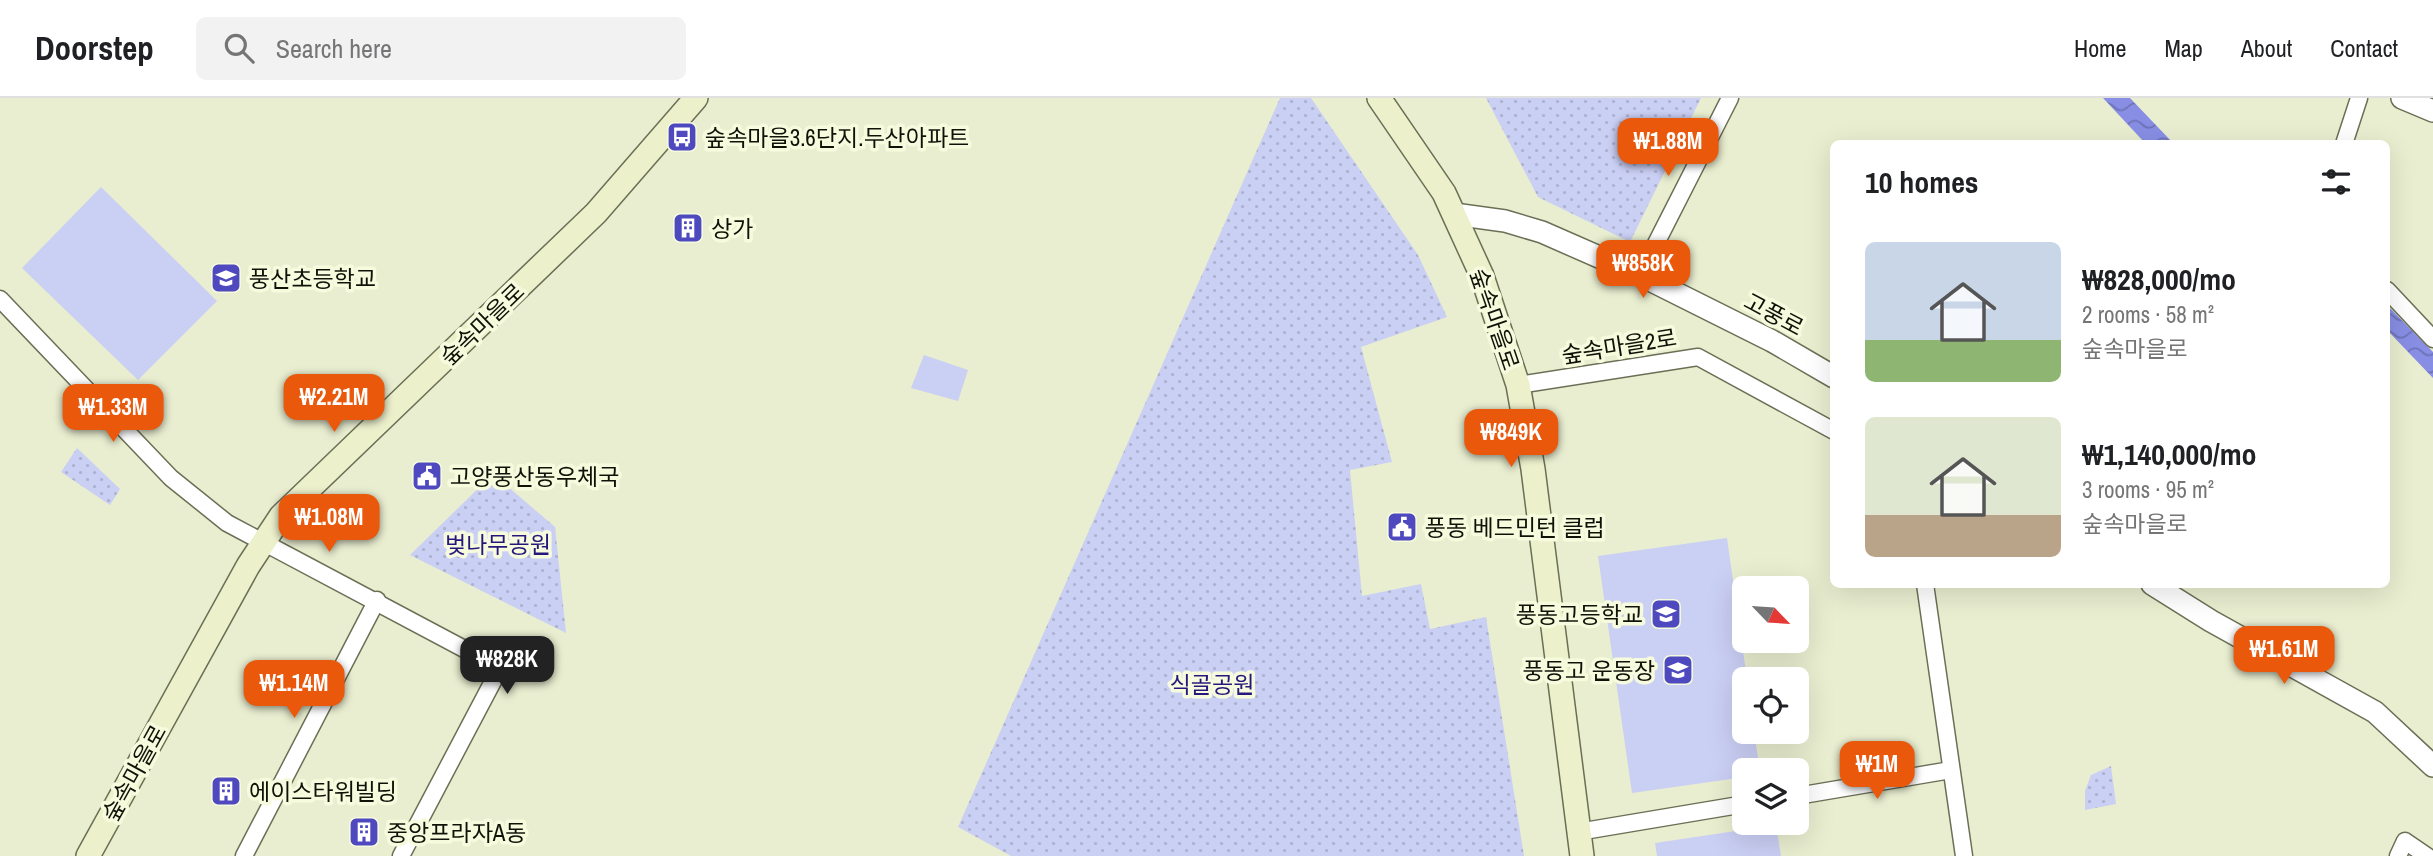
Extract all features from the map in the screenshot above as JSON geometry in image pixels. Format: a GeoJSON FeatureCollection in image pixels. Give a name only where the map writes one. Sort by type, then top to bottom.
{"type":"FeatureCollection","features":[{"type":"Feature","properties":{"kind":"main road","name":"숲속마을로"},"geometry":{"type":"LineString","coordinates":[[88,856],[281,516],[596,213],[696,98]]}},
{"type":"Feature","properties":{"kind":"main road","name":"숲속마을로"},"geometry":{"type":"LineString","coordinates":[[1379,98],[1444,193],[1482,276],[1518,385],[1533,469],[1582,856]]}},
{"type":"Feature","properties":{"kind":"street"},"geometry":{"type":"LineString","coordinates":[[1640,275],[1730,98]]}},
{"type":"Feature","properties":{"kind":"street"},"geometry":{"type":"LineString","coordinates":[[2345,140],[2360,98]]}},
{"type":"Feature","properties":{"kind":"street"},"geometry":{"type":"LineString","coordinates":[[2402,98],[2433,111]]}},
{"type":"Feature","properties":{"kind":"street","name":"고풍로"},"geometry":{"type":"LineString","coordinates":[[1454,214],[1505,221],[1542,232],[1640,275],[1772,341],[1830,375]]}},
{"type":"Feature","properties":{"kind":"street"},"geometry":{"type":"LineString","coordinates":[[2390,293],[2433,339]]}},
{"type":"Feature","properties":{"kind":"street"},"geometry":{"type":"LineString","coordinates":[[0,299],[171,478],[226,523],[263,544],[296,557],[500,668],[401,856]]}},
{"type":"Feature","properties":{"kind":"street","name":"숲속마을2로"},"geometry":{"type":"LineString","coordinates":[[1518,385],[1698,357],[1830,429]]}},
{"type":"Feature","properties":{"kind":"street"},"geometry":{"type":"LineString","coordinates":[[1926,588],[1964,856]]}},
{"type":"Feature","properties":{"kind":"street"},"geometry":{"type":"LineString","coordinates":[[2158,588],[2211,621],[2375,712],[2433,766]]}},
{"type":"Feature","properties":{"kind":"street"},"geometry":{"type":"LineString","coordinates":[[244,856],[377,600]]}},
{"type":"Feature","properties":{"kind":"street"},"geometry":{"type":"LineString","coordinates":[[1809,794],[1951,770]]}},
{"type":"Feature","properties":{"kind":"street"},"geometry":{"type":"LineString","coordinates":[[1578,832],[1732,806]]}},
{"type":"Feature","properties":{"kind":"street"},"geometry":{"type":"LineString","coordinates":[[2398,856],[2405,841],[2427,856]]}},
{"type":"Feature","properties":{"kind":"green space","name":"식골공원"},"geometry":{"type":"Polygon","coordinates":[[[1280,98],[1311,98],[1418,255],[1447,317],[1361,347],[1392,462],[1350,470],[1362,596],[1421,584],[1430,629],[1486,617],[1524,856],[1011,856],[958,827],[1280,98]]]}},
{"type":"Feature","properties":{"kind":"green space"},"geometry":{"type":"Polygon","coordinates":[[[1486,98],[1701,98],[1630,242],[1538,197],[1486,98]]]}},
{"type":"Feature","properties":{"kind":"green space"},"geometry":{"type":"Polygon","coordinates":[[[101,187],[217,301],[138,380],[22,268],[101,187]]]}},
{"type":"Feature","properties":{"kind":"green space"},"geometry":{"type":"Polygon","coordinates":[[[924,355],[968,370],[958,401],[911,388],[924,355]]]}},
{"type":"Feature","properties":{"kind":"green space"},"geometry":{"type":"Polygon","coordinates":[[[77,448],[120,489],[110,505],[61,472],[77,448]]]}},
{"type":"Feature","properties":{"kind":"green space","name":"벚나무공원"},"geometry":{"type":"Polygon","coordinates":[[[493,474],[555,527],[566,633],[410,555],[493,474]]]}},
{"type":"Feature","properties":{"kind":"green space"},"geometry":{"type":"Polygon","coordinates":[[[1727,538],[1732,576],[1732,653],[1743,653],[1745,667],[1732,667],[1732,744],[1756,744],[1758,758],[1732,758],[1732,779],[1632,793],[1598,556],[1727,538]]]}},
{"type":"Feature","properties":{"kind":"green space"},"geometry":{"type":"Polygon","coordinates":[[[2111,766],[2116,804],[2085,810],[2085,791],[2091,775],[2111,766]]]}},
{"type":"Feature","properties":{"kind":"green space"},"geometry":{"type":"Polygon","coordinates":[[[1732,832],[1732,835],[1778,835],[1781,856],[1657,856],[1655,843],[1732,832]]]}},
{"type":"Feature","properties":{"kind":"water"},"geometry":{"type":"Polygon","coordinates":[[[2103,98],[2130,98],[2170,140],[2142,140],[2103,98]]]}},
{"type":"Feature","properties":{"kind":"water"},"geometry":{"type":"Polygon","coordinates":[[[2390,308],[2433,352],[2433,378],[2390,333],[2390,308]]]}},
{"type":"Feature","properties":{"kind":"place","name":"숲속마을3.6단지.두산아파트"},"geometry":{"type":"Point","coordinates":[682,137]}},
{"type":"Feature","properties":{"kind":"place","name":"상가"},"geometry":{"type":"Point","coordinates":[688,228]}},
{"type":"Feature","properties":{"kind":"place","name":"풍산초등학교"},"geometry":{"type":"Point","coordinates":[226,278]}},
{"type":"Feature","properties":{"kind":"place","name":"고양풍산동우체국"},"geometry":{"type":"Point","coordinates":[427,476]}},
{"type":"Feature","properties":{"kind":"place","name":"풍동 베드민턴 클럽"},"geometry":{"type":"Point","coordinates":[1402,527]}},
{"type":"Feature","properties":{"kind":"place","name":"풍동고등학교"},"geometry":{"type":"Point","coordinates":[1666,614]}},
{"type":"Feature","properties":{"kind":"place","name":"풍동고 운동장"},"geometry":{"type":"Point","coordinates":[1678,670]}},
{"type":"Feature","properties":{"kind":"place","name":"에이스타워빌딩"},"geometry":{"type":"Point","coordinates":[226,791]}},
{"type":"Feature","properties":{"kind":"place","name":"중앙프라자A동"},"geometry":{"type":"Point","coordinates":[364,832]}}]}
